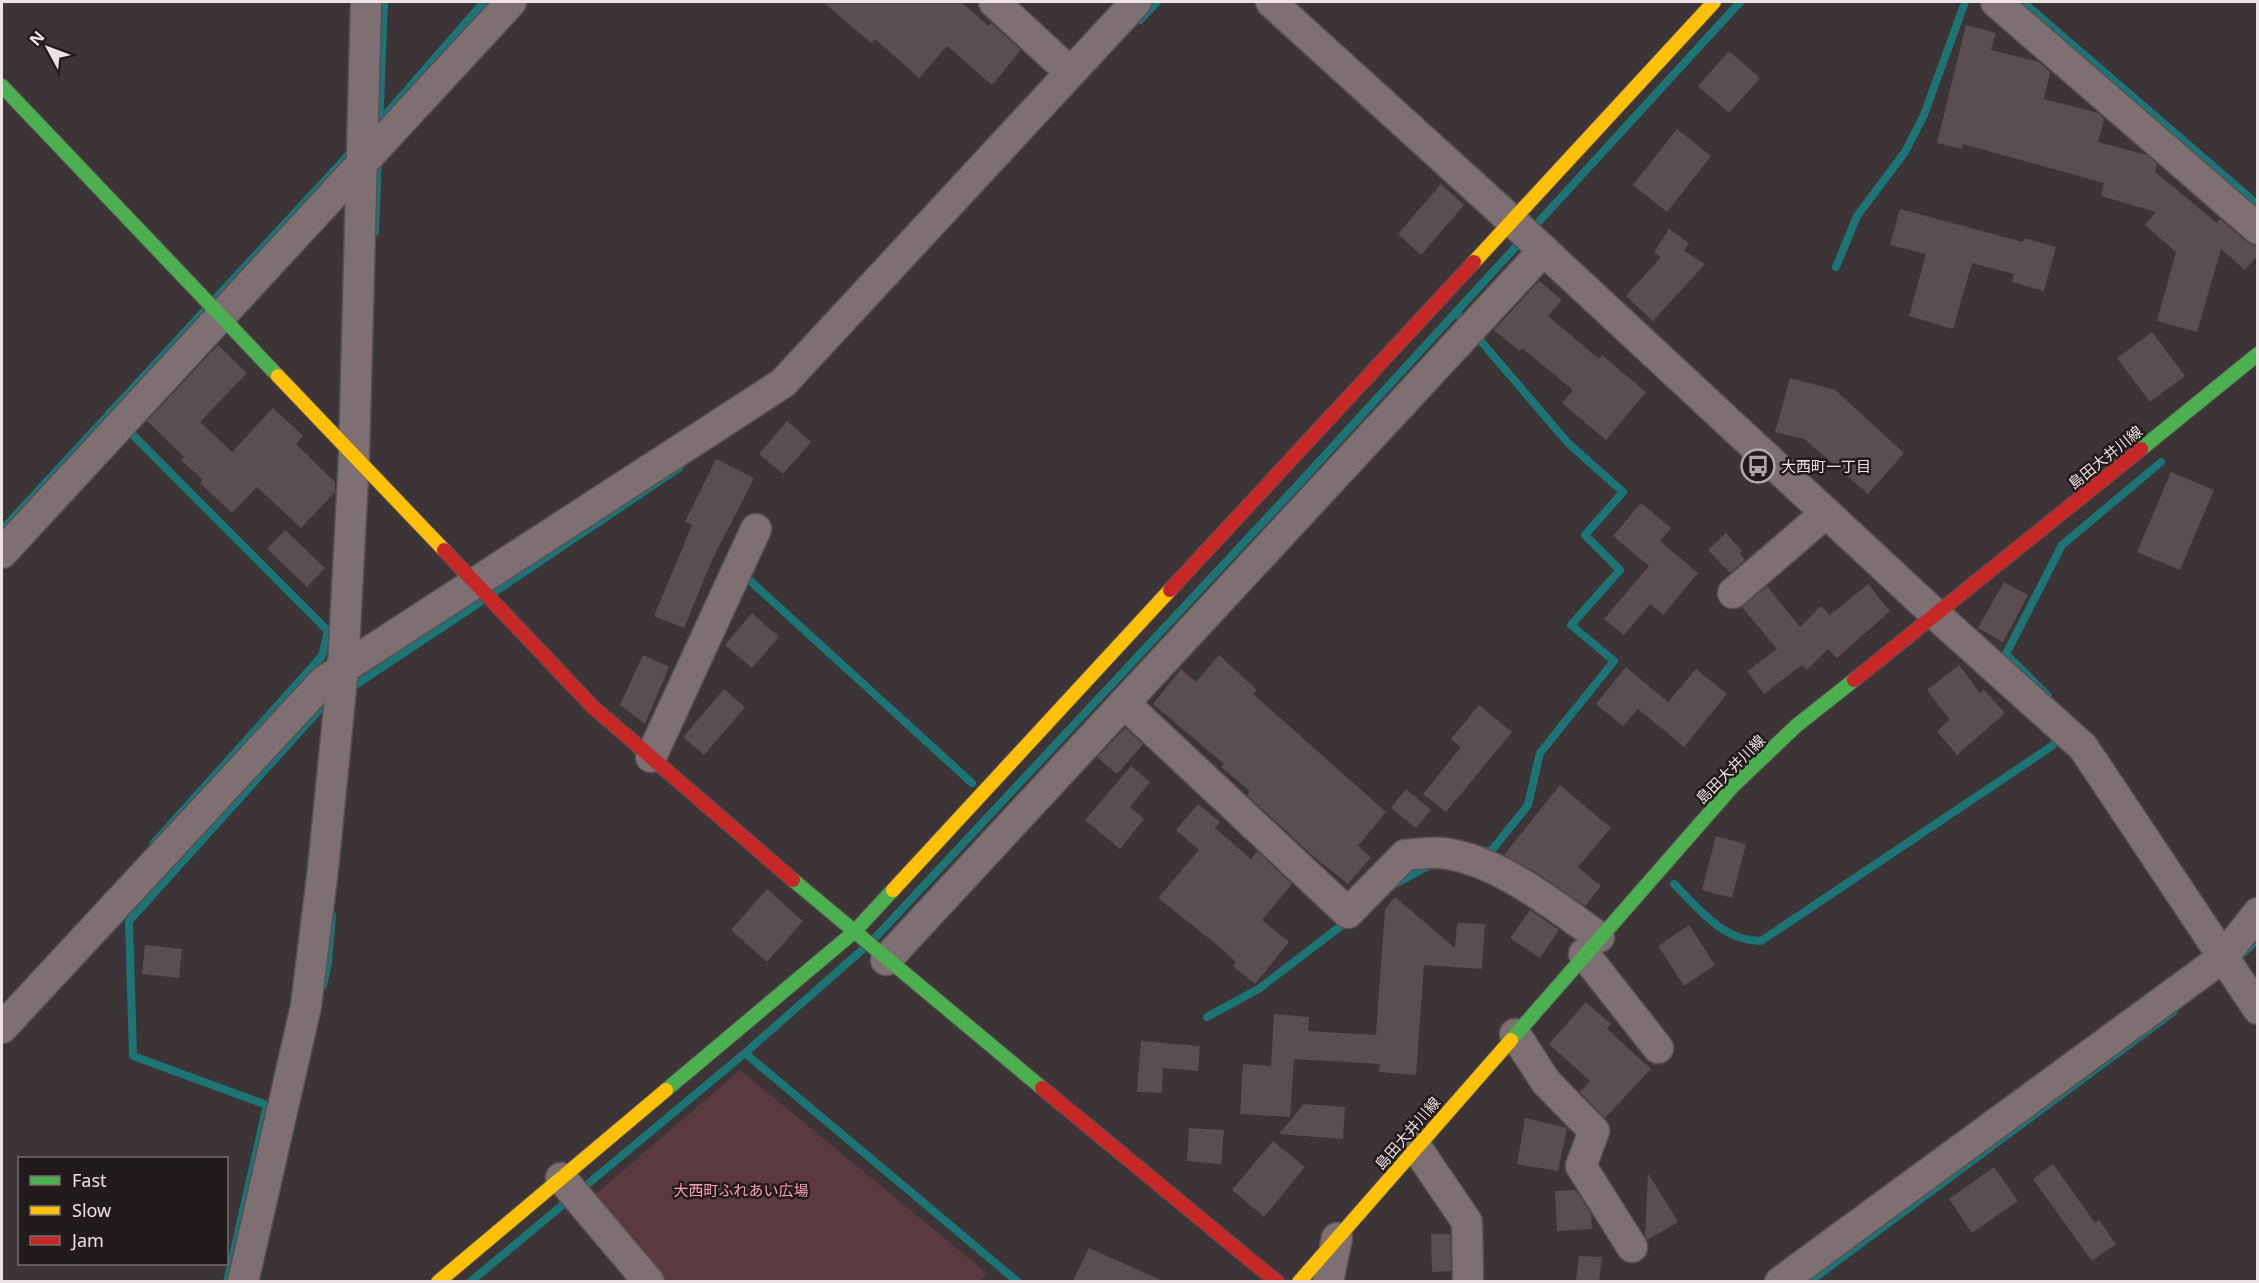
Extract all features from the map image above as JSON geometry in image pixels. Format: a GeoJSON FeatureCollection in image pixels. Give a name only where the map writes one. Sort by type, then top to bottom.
{"type":"FeatureCollection","features":[{"type":"Feature","properties":{"kind":"street"},"geometry":{"type":"LineString","coordinates":[[243,1281],[306,1006],[323,868],[343,668],[354,456],[364,161],[366,2]]}},
{"type":"Feature","properties":{"kind":"street"},"geometry":{"type":"LineString","coordinates":[[2,553],[511,2]]}},
{"type":"Feature","properties":{"kind":"street"},"geometry":{"type":"LineString","coordinates":[[994,2],[1070,72]]}},
{"type":"Feature","properties":{"kind":"street"},"geometry":{"type":"LineString","coordinates":[[2,1028],[324,681],[474,581],[783,383],[1136,2]]}},
{"type":"Feature","properties":{"kind":"street"},"geometry":{"type":"LineString","coordinates":[[1271,2],[1511,219],[1936,615],[2083,747],[2258,1009]]}},
{"type":"Feature","properties":{"kind":"street"},"geometry":{"type":"LineString","coordinates":[[438,1281],[854,932],[1714,2]]}},
{"type":"Feature","properties":{"kind":"street"},"geometry":{"type":"LineString","coordinates":[[1996,2],[2258,229]]}},
{"type":"Feature","properties":{"kind":"street"},"geometry":{"type":"LineString","coordinates":[[2,86],[593,707],[886,960],[1277,1281]]}},
{"type":"Feature","properties":{"kind":"street"},"geometry":{"type":"LineString","coordinates":[[886,960],[1544,250]]}},
{"type":"Feature","properties":{"kind":"street","name":"島田大井川線"},"geometry":{"type":"LineString","coordinates":[[1299,1281],[1733,786],[1788,734],[2258,354]]}},
{"type":"Feature","properties":{"kind":"street"},"geometry":{"type":"LineString","coordinates":[[1733,593],[1826,513]]}},
{"type":"Feature","properties":{"kind":"street"},"geometry":{"type":"LineString","coordinates":[[651,757],[756,529]]}},
{"type":"Feature","properties":{"kind":"street"},"geometry":{"type":"LineString","coordinates":[[1124,703],[1348,914],[1405,855],[1442,853],[1483,864],[1535,893],[1592,946],[1658,1048]]}},
{"type":"Feature","properties":{"kind":"street"},"geometry":{"type":"LineString","coordinates":[[1780,1281],[2222,958],[2258,914]]}},
{"type":"Feature","properties":{"kind":"street"},"geometry":{"type":"LineString","coordinates":[[1515,1034],[1546,1082],[1594,1131],[1581,1166],[1632,1247]]}},
{"type":"Feature","properties":{"kind":"street"},"geometry":{"type":"LineString","coordinates":[[1416,1148],[1467,1222],[1468,1281]]}},
{"type":"Feature","properties":{"kind":"street"},"geometry":{"type":"LineString","coordinates":[[561,1178],[649,1281]]}},
{"type":"Feature","properties":{"kind":"street"},"geometry":{"type":"LineString","coordinates":[[1328,1281],[1337,1238]]}},
{"type":"Feature","properties":{"kind":"green space","name":"大西町ふれあい広場"},"geometry":{"type":"Polygon","coordinates":[[[740,1070],[987,1273],[978,1282],[662,1281],[591,1198],[740,1070]]]}},
{"type":"Feature","properties":{"kind":"building"},"geometry":{"type":"Polygon","coordinates":[[[823,2],[961,2],[989,26],[991,23],[1021,50],[992,85],[947,46],[919,78],[875,39],[871,43],[823,2]]]}},
{"type":"Feature","properties":{"kind":"building"},"geometry":{"type":"Polygon","coordinates":[[[1966,25],[1996,33],[1991,50],[2039,62],[2050,72],[2044,99],[2098,113],[2104,119],[2098,142],[2147,155],[2157,164],[2155,172],[2217,223],[2220,219],[2247,242],[2258,247],[2258,255],[2245,270],[2221,249],[2197,332],[2157,321],[2176,252],[2145,225],[2156,212],[2101,196],[2104,183],[1963,144],[1962,149],[1937,143],[1966,25]]]}},
{"type":"Feature","properties":{"kind":"building"},"geometry":{"type":"Polygon","coordinates":[[[1729,51],[1760,78],[1729,113],[1698,86],[1729,51]]]}},
{"type":"Feature","properties":{"kind":"building"},"geometry":{"type":"Polygon","coordinates":[[[1677,129],[1711,156],[1667,212],[1633,185],[1677,129]]]}},
{"type":"Feature","properties":{"kind":"building"},"geometry":{"type":"Polygon","coordinates":[[[1441,184],[1464,205],[1421,255],[1398,234],[1441,184]]]}},
{"type":"Feature","properties":{"kind":"building"},"geometry":{"type":"Polygon","coordinates":[[[1900,209],[2023,242],[2024,238],[2056,247],[2044,291],[2012,282],[2014,274],[1972,263],[1953,329],[1909,316],[1926,254],[1890,245],[1900,209]]]}},
{"type":"Feature","properties":{"kind":"building"},"geometry":{"type":"Polygon","coordinates":[[[1669,229],[1689,243],[1684,251],[1705,264],[1653,321],[1626,296],[1661,257],[1654,252],[1669,229]]]}},
{"type":"Feature","properties":{"kind":"building"},"geometry":{"type":"Polygon","coordinates":[[[1539,281],[1562,300],[1548,316],[1599,359],[1602,355],[1646,392],[1606,440],[1562,403],[1573,390],[1522,348],[1519,351],[1494,330],[1539,281]]]}},
{"type":"Feature","properties":{"kind":"building"},"geometry":{"type":"Polygon","coordinates":[[[2152,332],[2185,376],[2150,402],[2117,358],[2152,332]]]}},
{"type":"Feature","properties":{"kind":"building"},"geometry":{"type":"Polygon","coordinates":[[[218,345],[247,373],[200,422],[232,452],[273,408],[303,436],[296,444],[335,482],[335,492],[301,528],[257,487],[232,513],[200,483],[203,480],[181,460],[184,457],[147,421],[218,345]]]}},
{"type":"Feature","properties":{"kind":"building"},"geometry":{"type":"Polygon","coordinates":[[[1790,378],[1835,390],[1904,453],[1868,494],[1804,439],[1775,432],[1790,378]]]}},
{"type":"Feature","properties":{"kind":"building"},"geometry":{"type":"Polygon","coordinates":[[[787,421],[811,442],[783,474],[759,454],[787,421]]]}},
{"type":"Feature","properties":{"kind":"building"},"geometry":{"type":"Polygon","coordinates":[[[716,459],[754,478],[713,558],[684,628],[654,616],[692,525],[685,522],[716,459]]]}},
{"type":"Feature","properties":{"kind":"building"},"geometry":{"type":"Polygon","coordinates":[[[2171,472],[2214,490],[2180,570],[2137,552],[2171,472]]]}},
{"type":"Feature","properties":{"kind":"building"},"geometry":{"type":"Polygon","coordinates":[[[1641,503],[1671,528],[1660,541],[1698,573],[1663,615],[1650,604],[1624,635],[1604,619],[1649,566],[1613,536],[1641,503]]]}},
{"type":"Feature","properties":{"kind":"building"},"geometry":{"type":"Polygon","coordinates":[[[285,530],[325,568],[307,587],[267,549],[285,530]]]}},
{"type":"Feature","properties":{"kind":"building"},"geometry":{"type":"Polygon","coordinates":[[[1726,533],[1742,551],[1740,553],[1745,560],[1730,573],[1708,550],[1726,533]]]}},
{"type":"Feature","properties":{"kind":"building"},"geometry":{"type":"Polygon","coordinates":[[[2004,582],[2028,595],[2003,642],[1978,628],[2004,582]]]}},
{"type":"Feature","properties":{"kind":"building"},"geometry":{"type":"Polygon","coordinates":[[[1868,584],[1890,611],[1837,658],[1828,649],[1807,670],[1802,665],[1764,694],[1747,671],[1777,649],[1742,607],[1767,586],[1800,627],[1821,606],[1830,615],[1868,584]]]}},
{"type":"Feature","properties":{"kind":"building"},"geometry":{"type":"Polygon","coordinates":[[[752,613],[779,637],[752,668],[725,645],[752,613]]]}},
{"type":"Feature","properties":{"kind":"building"},"geometry":{"type":"Polygon","coordinates":[[[643,655],[669,667],[645,724],[620,705],[643,655]]]}},
{"type":"Feature","properties":{"kind":"building"},"geometry":{"type":"Polygon","coordinates":[[[1219,655],[1257,690],[1253,694],[1386,812],[1358,846],[1371,857],[1348,884],[1314,857],[1247,795],[1250,791],[1221,767],[1224,764],[1153,704],[1181,669],[1196,682],[1219,655]]]}},
{"type":"Feature","properties":{"kind":"building"},"geometry":{"type":"Polygon","coordinates":[[[1959,665],[1980,693],[1984,690],[2005,713],[1957,755],[1937,731],[1950,720],[1927,690],[1959,665]]]}},
{"type":"Feature","properties":{"kind":"building"},"geometry":{"type":"Polygon","coordinates":[[[1626,667],[1668,702],[1696,669],[1727,694],[1684,747],[1638,709],[1623,726],[1596,704],[1626,667]]]}},
{"type":"Feature","properties":{"kind":"building"},"geometry":{"type":"Polygon","coordinates":[[[724,689],[745,707],[704,755],[683,737],[724,689]]]}},
{"type":"Feature","properties":{"kind":"building"},"geometry":{"type":"Polygon","coordinates":[[[1479,705],[1512,732],[1446,812],[1423,794],[1461,747],[1451,739],[1479,705]]]}},
{"type":"Feature","properties":{"kind":"building"},"geometry":{"type":"Polygon","coordinates":[[[1125,728],[1143,744],[1117,774],[1097,757],[1125,728]]]}},
{"type":"Feature","properties":{"kind":"building"},"geometry":{"type":"Polygon","coordinates":[[[1131,766],[1150,782],[1130,807],[1144,819],[1120,849],[1085,820],[1131,766]]]}},
{"type":"Feature","properties":{"kind":"building"},"geometry":{"type":"Polygon","coordinates":[[[1560,785],[1611,828],[1578,867],[1601,886],[1585,906],[1534,871],[1504,855],[1560,785]]]}},
{"type":"Feature","properties":{"kind":"building"},"geometry":{"type":"Polygon","coordinates":[[[1406,789],[1431,810],[1416,828],[1391,808],[1406,789]]]}},
{"type":"Feature","properties":{"kind":"building"},"geometry":{"type":"Polygon","coordinates":[[[1198,804],[1220,822],[1215,828],[1251,859],[1257,851],[1292,884],[1262,920],[1289,942],[1255,984],[1233,966],[1236,962],[1216,944],[1158,898],[1199,850],[1176,830],[1198,804]]]}},
{"type":"Feature","properties":{"kind":"building"},"geometry":{"type":"Polygon","coordinates":[[[1716,836],[1746,844],[1732,898],[1702,890],[1716,836]]]}},
{"type":"Feature","properties":{"kind":"building"},"geometry":{"type":"Polygon","coordinates":[[[767,889],[803,921],[767,962],[731,930],[767,889]]]}},
{"type":"Feature","properties":{"kind":"building"},"geometry":{"type":"Polygon","coordinates":[[[1395,897],[1455,948],[1457,923],[1485,924],[1482,969],[1424,965],[1416,1075],[1379,1072],[1380,1064],[1294,1059],[1290,1117],[1240,1114],[1243,1064],[1271,1066],[1274,1014],[1309,1017],[1308,1031],[1376,1035],[1385,909],[1395,897]]]}},
{"type":"Feature","properties":{"kind":"building"},"geometry":{"type":"Polygon","coordinates":[[[1530,910],[1559,930],[1540,958],[1510,938],[1530,910]]]}},
{"type":"Feature","properties":{"kind":"building"},"geometry":{"type":"Polygon","coordinates":[[[1689,925],[1715,965],[1684,986],[1658,946],[1689,925]]]}},
{"type":"Feature","properties":{"kind":"building"},"geometry":{"type":"Polygon","coordinates":[[[145,945],[182,949],[179,978],[142,974],[145,945]]]}},
{"type":"Feature","properties":{"kind":"building"},"geometry":{"type":"Polygon","coordinates":[[[1586,1002],[1611,1024],[1607,1029],[1651,1069],[1605,1118],[1580,1092],[1590,1081],[1549,1044],[1586,1002]]]}},
{"type":"Feature","properties":{"kind":"building"},"geometry":{"type":"Polygon","coordinates":[[[1141,1041],[1200,1046],[1198,1071],[1163,1068],[1162,1093],[1137,1092],[1141,1041]]]}},
{"type":"Feature","properties":{"kind":"building"},"geometry":{"type":"Polygon","coordinates":[[[1304,1104],[1345,1107],[1343,1139],[1279,1134],[1304,1104]]]}},
{"type":"Feature","properties":{"kind":"building"},"geometry":{"type":"Polygon","coordinates":[[[1525,1118],[1567,1128],[1558,1171],[1517,1164],[1525,1118]]]}},
{"type":"Feature","properties":{"kind":"building"},"geometry":{"type":"Polygon","coordinates":[[[1189,1128],[1224,1130],[1221,1164],[1187,1161],[1189,1128]]]}},
{"type":"Feature","properties":{"kind":"building"},"geometry":{"type":"Polygon","coordinates":[[[1273,1141],[1305,1167],[1264,1217],[1232,1190],[1273,1141]]]}},
{"type":"Feature","properties":{"kind":"building"},"geometry":{"type":"Polygon","coordinates":[[[2053,1164],[2095,1223],[2099,1220],[2116,1244],[2092,1261],[2033,1179],[2053,1164]]]}},
{"type":"Feature","properties":{"kind":"building"},"geometry":{"type":"Polygon","coordinates":[[[1994,1167],[2018,1201],[1972,1233],[1949,1199],[1994,1167]]]}},
{"type":"Feature","properties":{"kind":"building"},"geometry":{"type":"Polygon","coordinates":[[[1648,1173],[1678,1222],[1647,1240],[1645,1235],[1648,1173]]]}},
{"type":"Feature","properties":{"kind":"building"},"geometry":{"type":"Polygon","coordinates":[[[1576,1190],[1591,1214],[1592,1229],[1557,1231],[1555,1191],[1576,1190]]]}},
{"type":"Feature","properties":{"kind":"building"},"geometry":{"type":"Polygon","coordinates":[[[1431,1234],[1450,1234],[1451,1271],[1432,1272],[1431,1234]]]}},
{"type":"Feature","properties":{"kind":"building"},"geometry":{"type":"Polygon","coordinates":[[[1089,1248],[1163,1281],[1073,1281],[1089,1248]]]}},
{"type":"Feature","properties":{"kind":"building"},"geometry":{"type":"Polygon","coordinates":[[[1579,1256],[1602,1257],[1599,1281],[1576,1281],[1579,1256]]]}},
{"type":"Feature","properties":{"kind":"waterway"},"geometry":{"type":"LineString","coordinates":[[379,133],[384,2]]}},
{"type":"Feature","properties":{"kind":"waterway"},"geometry":{"type":"LineString","coordinates":[[380,121],[484,2]]}},
{"type":"Feature","properties":{"kind":"waterway"},"geometry":{"type":"LineString","coordinates":[[1140,20],[1157,2]]}},
{"type":"Feature","properties":{"kind":"waterway"},"geometry":{"type":"LineString","coordinates":[[874,939],[1293,490],[1740,2]]}},
{"type":"Feature","properties":{"kind":"waterway"},"geometry":{"type":"LineString","coordinates":[[1836,267],[1857,216],[1905,152],[1924,115],[1965,2]]}},
{"type":"Feature","properties":{"kind":"waterway"},"geometry":{"type":"LineString","coordinates":[[2023,2],[2258,205]]}},
{"type":"Feature","properties":{"kind":"waterway"},"geometry":{"type":"LineString","coordinates":[[215,299],[355,148]]}},
{"type":"Feature","properties":{"kind":"waterway"},"geometry":{"type":"LineString","coordinates":[[375,232],[378,158]]}},
{"type":"Feature","properties":{"kind":"waterway"},"geometry":{"type":"LineString","coordinates":[[2,530],[206,309]]}},
{"type":"Feature","properties":{"kind":"waterway"},"geometry":{"type":"LineString","coordinates":[[1456,312],[1568,443],[1623,492],[1585,535],[1620,570],[1571,625],[1614,661],[1540,753],[1528,805],[1492,850],[1479,853]]}},
{"type":"Feature","properties":{"kind":"waterway"},"geometry":{"type":"LineString","coordinates":[[110,412],[328,631],[322,656],[153,844]]}},
{"type":"Feature","properties":{"kind":"waterway"},"geometry":{"type":"LineString","coordinates":[[2048,696],[2006,654],[2062,545],[2161,462]]}},
{"type":"Feature","properties":{"kind":"waterway"},"geometry":{"type":"LineString","coordinates":[[493,593],[679,468]]}},
{"type":"Feature","properties":{"kind":"waterway"},"geometry":{"type":"LineString","coordinates":[[746,577],[972,783]]}},
{"type":"Feature","properties":{"kind":"waterway"},"geometry":{"type":"LineString","coordinates":[[348,690],[482,601]]}},
{"type":"Feature","properties":{"kind":"waterway"},"geometry":{"type":"LineString","coordinates":[[227,1282],[267,1105],[133,1056],[129,921],[320,709],[332,700]]}},
{"type":"Feature","properties":{"kind":"waterway"},"geometry":{"type":"LineString","coordinates":[[1674,884],[1724,930],[1747,940],[1761,941],[2052,746],[2063,735]]}},
{"type":"Feature","properties":{"kind":"waterway"},"geometry":{"type":"LineString","coordinates":[[1393,885],[1432,864]]}},
{"type":"Feature","properties":{"kind":"waterway"},"geometry":{"type":"LineString","coordinates":[[323,986],[328,962],[332,915]]}},
{"type":"Feature","properties":{"kind":"waterway"},"geometry":{"type":"LineString","coordinates":[[1207,1017],[1260,988],[1350,919]]}},
{"type":"Feature","properties":{"kind":"waterway"},"geometry":{"type":"LineString","coordinates":[[2238,958],[2258,939]]}},
{"type":"Feature","properties":{"kind":"waterway"},"geometry":{"type":"LineString","coordinates":[[862,950],[745,1053],[1018,1282]]}},
{"type":"Feature","properties":{"kind":"waterway"},"geometry":{"type":"LineString","coordinates":[[1809,1282],[2173,1012]]}},
{"type":"Feature","properties":{"kind":"waterway"},"geometry":{"type":"LineString","coordinates":[[470,1282],[745,1053]]}},
{"type":"Feature","properties":{"kind":"traffic: fast"},"geometry":{"type":"LineString","coordinates":[[2,86],[278,376]]}},
{"type":"Feature","properties":{"kind":"traffic: fast"},"geometry":{"type":"LineString","coordinates":[[2141,449],[2258,354]]}},
{"type":"Feature","properties":{"kind":"traffic: fast"},"geometry":{"type":"LineString","coordinates":[[1511,1040],[1733,786],[1796,726],[1854,680]]}},
{"type":"Feature","properties":{"kind":"traffic: fast"},"geometry":{"type":"LineString","coordinates":[[793,880],[1042,1088]]}},
{"type":"Feature","properties":{"kind":"traffic: fast"},"geometry":{"type":"LineString","coordinates":[[666,1090],[854,932],[893,890]]}},
{"type":"Feature","properties":{"kind":"traffic: slow"},"geometry":{"type":"LineString","coordinates":[[1474,262],[1714,2]]}},
{"type":"Feature","properties":{"kind":"traffic: slow"},"geometry":{"type":"LineString","coordinates":[[278,376],[444,550]]}},
{"type":"Feature","properties":{"kind":"traffic: slow"},"geometry":{"type":"LineString","coordinates":[[893,890],[1170,590]]}},
{"type":"Feature","properties":{"kind":"traffic: slow"},"geometry":{"type":"LineString","coordinates":[[1299,1282],[1511,1040]]}},
{"type":"Feature","properties":{"kind":"traffic: slow"},"geometry":{"type":"LineString","coordinates":[[438,1282],[666,1090]]}},
{"type":"Feature","properties":{"kind":"traffic: jam"},"geometry":{"type":"LineString","coordinates":[[1170,590],[1474,262]]}},
{"type":"Feature","properties":{"kind":"traffic: jam"},"geometry":{"type":"LineString","coordinates":[[1854,680],[2141,449]]}},
{"type":"Feature","properties":{"kind":"traffic: jam"},"geometry":{"type":"LineString","coordinates":[[444,550],[593,707],[793,880]]}},
{"type":"Feature","properties":{"kind":"traffic: jam"},"geometry":{"type":"LineString","coordinates":[[1042,1088],[1277,1282]]}},
{"type":"Feature","properties":{"kind":"place","name":"大西町一丁目"},"geometry":{"type":"Point","coordinates":[1758,466]}}]}
